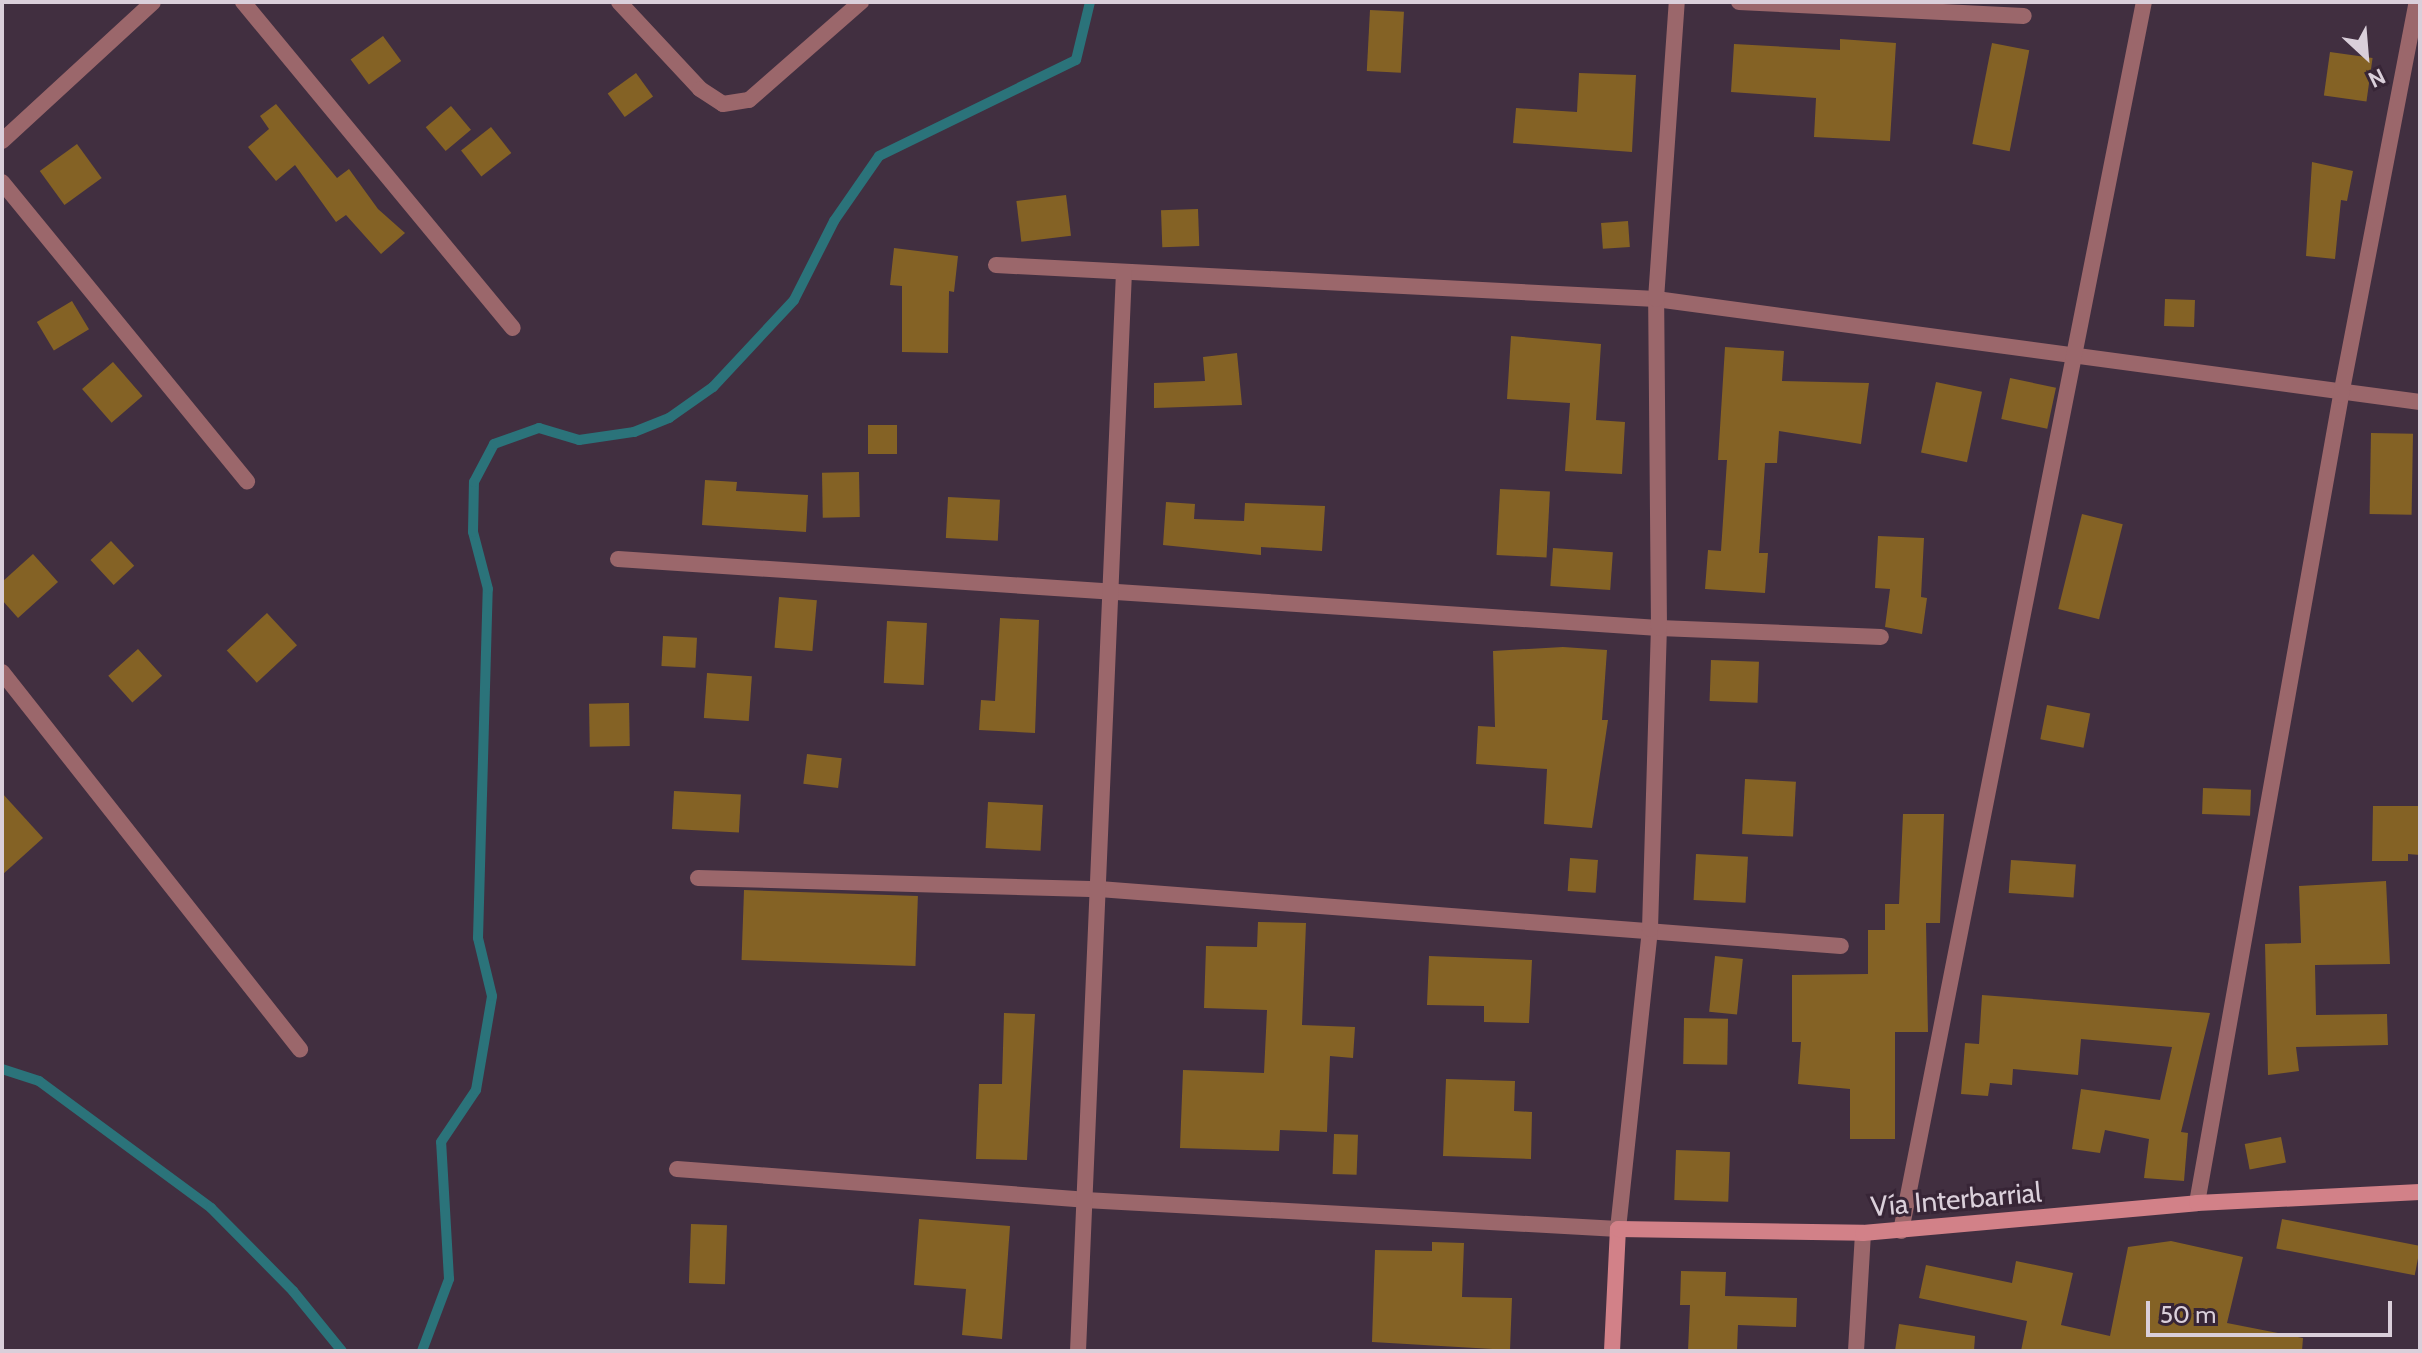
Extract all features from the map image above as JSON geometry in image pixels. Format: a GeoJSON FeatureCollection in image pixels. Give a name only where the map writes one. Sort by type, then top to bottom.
{"type":"FeatureCollection","features":[{"type":"Feature","properties":{"kind":"main road","name":"Vía Interbarrial"},"geometry":{"type":"LineString","coordinates":[[1618,1229],[1863,1233],[2197,1203],[2420,1192]]}},
{"type":"Feature","properties":{"kind":"main road"},"geometry":{"type":"LineString","coordinates":[[1612,1351],[1618,1229]]}},
{"type":"Feature","properties":{"kind":"street"},"geometry":{"type":"LineString","coordinates":[[2,141],[153,2]]}},
{"type":"Feature","properties":{"kind":"street"},"geometry":{"type":"LineString","coordinates":[[243,2],[513,328]]}},
{"type":"Feature","properties":{"kind":"street"},"geometry":{"type":"LineString","coordinates":[[619,2],[700,89],[723,104],[749,100],[861,2]]}},
{"type":"Feature","properties":{"kind":"street"},"geometry":{"type":"LineString","coordinates":[[677,1169],[1085,1200],[1618,1229],[1650,929],[1659,628],[1656,299],[1677,2]]}},
{"type":"Feature","properties":{"kind":"street"},"geometry":{"type":"LineString","coordinates":[[1739,2],[2024,16]]}},
{"type":"Feature","properties":{"kind":"street"},"geometry":{"type":"LineString","coordinates":[[1901,1231],[2144,2]]}},
{"type":"Feature","properties":{"kind":"street"},"geometry":{"type":"LineString","coordinates":[[2197,1203],[2341,395],[2417,2]]}},
{"type":"Feature","properties":{"kind":"street"},"geometry":{"type":"LineString","coordinates":[[2,182],[247,481]]}},
{"type":"Feature","properties":{"kind":"street"},"geometry":{"type":"LineString","coordinates":[[996,265],[1656,299],[2073,354],[2341,395],[2420,402]]}},
{"type":"Feature","properties":{"kind":"street"},"geometry":{"type":"LineString","coordinates":[[1078,1351],[1124,273]]}},
{"type":"Feature","properties":{"kind":"street"},"geometry":{"type":"LineString","coordinates":[[618,559],[1659,628],[1881,637]]}},
{"type":"Feature","properties":{"kind":"street"},"geometry":{"type":"LineString","coordinates":[[2,672],[300,1050]]}},
{"type":"Feature","properties":{"kind":"street"},"geometry":{"type":"LineString","coordinates":[[698,878],[1099,889],[1841,946]]}},
{"type":"Feature","properties":{"kind":"street"},"geometry":{"type":"LineString","coordinates":[[1856,1351],[1863,1233]]}},
{"type":"Feature","properties":{"kind":"building"},"geometry":{"type":"Polygon","coordinates":[[[1370,10],[1404,12],[1401,73],[1367,71],[1370,10]]]}},
{"type":"Feature","properties":{"kind":"building"},"geometry":{"type":"Polygon","coordinates":[[[383,36],[401,61],[369,85],[351,60],[383,36]]]}},
{"type":"Feature","properties":{"kind":"building"},"geometry":{"type":"Polygon","coordinates":[[[1840,39],[1896,43],[1890,141],[1814,137],[1816,98],[1731,92],[1734,44],[1840,50],[1840,39]]]}},
{"type":"Feature","properties":{"kind":"building"},"geometry":{"type":"Polygon","coordinates":[[[1992,43],[2029,50],[2010,151],[1972,144],[1992,43]]]}},
{"type":"Feature","properties":{"kind":"building"},"geometry":{"type":"Polygon","coordinates":[[[2330,52],[2373,58],[2366,102],[2324,96],[2330,52]]]}},
{"type":"Feature","properties":{"kind":"building"},"geometry":{"type":"Polygon","coordinates":[[[636,73],[653,96],[625,117],[608,94],[636,73]]]}},
{"type":"Feature","properties":{"kind":"building"},"geometry":{"type":"Polygon","coordinates":[[[1579,73],[1636,75],[1632,152],[1513,143],[1516,108],[1577,112],[1579,73]]]}},
{"type":"Feature","properties":{"kind":"building"},"geometry":{"type":"Polygon","coordinates":[[[276,104],[337,178],[349,169],[378,209],[405,233],[381,254],[346,215],[336,222],[295,165],[276,181],[248,147],[269,129],[260,116],[276,104]]]}},
{"type":"Feature","properties":{"kind":"building"},"geometry":{"type":"Polygon","coordinates":[[[451,106],[471,130],[446,151],[426,127],[451,106]]]}},
{"type":"Feature","properties":{"kind":"building"},"geometry":{"type":"Polygon","coordinates":[[[491,127],[511,153],[481,176],[461,150],[491,127]]]}},
{"type":"Feature","properties":{"kind":"building"},"geometry":{"type":"Polygon","coordinates":[[[77,144],[102,178],[64,205],[40,171],[77,144]]]}},
{"type":"Feature","properties":{"kind":"building"},"geometry":{"type":"Polygon","coordinates":[[[2312,162],[2353,171],[2347,201],[2341,200],[2335,259],[2306,256],[2312,162]]]}},
{"type":"Feature","properties":{"kind":"building"},"geometry":{"type":"Polygon","coordinates":[[[1066,195],[1071,236],[1021,242],[1016,201],[1066,195]]]}},
{"type":"Feature","properties":{"kind":"building"},"geometry":{"type":"Polygon","coordinates":[[[1198,209],[1199,246],[1162,247],[1161,210],[1198,209]]]}},
{"type":"Feature","properties":{"kind":"building"},"geometry":{"type":"Polygon","coordinates":[[[1628,221],[1630,247],[1603,249],[1601,223],[1628,221]]]}},
{"type":"Feature","properties":{"kind":"building"},"geometry":{"type":"Polygon","coordinates":[[[894,248],[958,256],[954,292],[949,291],[948,353],[902,352],[902,286],[890,285],[894,248]]]}},
{"type":"Feature","properties":{"kind":"building"},"geometry":{"type":"Polygon","coordinates":[[[2165,299],[2195,300],[2194,327],[2164,326],[2165,299]]]}},
{"type":"Feature","properties":{"kind":"building"},"geometry":{"type":"Polygon","coordinates":[[[72,301],[89,329],[54,350],[37,322],[72,301]]]}},
{"type":"Feature","properties":{"kind":"building"},"geometry":{"type":"Polygon","coordinates":[[[1511,336],[1601,344],[1596,420],[1625,422],[1622,474],[1565,471],[1570,403],[1507,399],[1511,336]]]}},
{"type":"Feature","properties":{"kind":"building"},"geometry":{"type":"Polygon","coordinates":[[[1725,347],[1784,351],[1782,381],[1869,383],[1861,444],[1779,431],[1777,463],[1765,463],[1759,553],[1768,553],[1765,593],[1705,589],[1708,550],[1721,551],[1727,460],[1718,460],[1725,347]]]}},
{"type":"Feature","properties":{"kind":"building"},"geometry":{"type":"Polygon","coordinates":[[[1237,353],[1242,405],[1154,408],[1154,383],[1205,381],[1203,357],[1237,353]]]}},
{"type":"Feature","properties":{"kind":"building"},"geometry":{"type":"Polygon","coordinates":[[[113,362],[143,396],[112,423],[82,389],[113,362]]]}},
{"type":"Feature","properties":{"kind":"building"},"geometry":{"type":"Polygon","coordinates":[[[2010,378],[2056,388],[2047,429],[2001,419],[2010,378]]]}},
{"type":"Feature","properties":{"kind":"building"},"geometry":{"type":"Polygon","coordinates":[[[1936,382],[1982,392],[1967,462],[1921,452],[1936,382]]]}},
{"type":"Feature","properties":{"kind":"building"},"geometry":{"type":"Polygon","coordinates":[[[868,425],[897,425],[897,454],[868,454],[868,425]]]}},
{"type":"Feature","properties":{"kind":"building"},"geometry":{"type":"Polygon","coordinates":[[[2371,433],[2413,434],[2412,515],[2370,514],[2371,433]]]}},
{"type":"Feature","properties":{"kind":"building"},"geometry":{"type":"Polygon","coordinates":[[[859,472],[860,517],[823,518],[822,473],[859,472]]]}},
{"type":"Feature","properties":{"kind":"building"},"geometry":{"type":"Polygon","coordinates":[[[705,480],[737,482],[736,491],[808,495],[806,532],[702,525],[705,480]]]}},
{"type":"Feature","properties":{"kind":"building"},"geometry":{"type":"Polygon","coordinates":[[[1500,489],[1550,492],[1546,558],[1497,555],[1500,489]]]}},
{"type":"Feature","properties":{"kind":"building"},"geometry":{"type":"Polygon","coordinates":[[[948,497],[1000,500],[998,541],[946,538],[948,497]]]}},
{"type":"Feature","properties":{"kind":"building"},"geometry":{"type":"Polygon","coordinates":[[[1166,502],[1195,504],[1194,519],[1244,521],[1245,503],[1325,506],[1322,551],[1261,547],[1261,555],[1163,545],[1166,502]]]}},
{"type":"Feature","properties":{"kind":"building"},"geometry":{"type":"Polygon","coordinates":[[[2082,514],[2123,524],[2099,619],[2058,609],[2082,514]]]}},
{"type":"Feature","properties":{"kind":"building"},"geometry":{"type":"Polygon","coordinates":[[[1878,536],[1924,538],[1921,597],[1927,598],[1922,634],[1885,627],[1890,589],[1875,588],[1878,536]]]}},
{"type":"Feature","properties":{"kind":"building"},"geometry":{"type":"Polygon","coordinates":[[[111,541],[134,566],[114,585],[91,560],[111,541]]]}},
{"type":"Feature","properties":{"kind":"building"},"geometry":{"type":"Polygon","coordinates":[[[1553,548],[1613,552],[1610,590],[1550,586],[1553,548]]]}},
{"type":"Feature","properties":{"kind":"building"},"geometry":{"type":"Polygon","coordinates":[[[33,554],[58,582],[18,618],[2,600],[2,582],[33,554]]]}},
{"type":"Feature","properties":{"kind":"building"},"geometry":{"type":"Polygon","coordinates":[[[779,597],[817,600],[812,651],[775,648],[779,597]]]}},
{"type":"Feature","properties":{"kind":"building"},"geometry":{"type":"Polygon","coordinates":[[[267,613],[297,645],[257,683],[227,651],[267,613]]]}},
{"type":"Feature","properties":{"kind":"building"},"geometry":{"type":"Polygon","coordinates":[[[1000,618],[1039,620],[1035,733],[979,730],[981,700],[995,701],[1000,618]]]}},
{"type":"Feature","properties":{"kind":"building"},"geometry":{"type":"Polygon","coordinates":[[[887,621],[927,623],[924,685],[884,683],[887,621]]]}},
{"type":"Feature","properties":{"kind":"building"},"geometry":{"type":"Polygon","coordinates":[[[663,636],[697,638],[695,668],[661,666],[663,636]]]}},
{"type":"Feature","properties":{"kind":"building"},"geometry":{"type":"Polygon","coordinates":[[[1563,647],[1607,650],[1602,720],[1608,720],[1592,828],[1544,824],[1547,769],[1476,764],[1478,726],[1495,727],[1493,651],[1563,647]]]}},
{"type":"Feature","properties":{"kind":"building"},"geometry":{"type":"Polygon","coordinates":[[[138,649],[162,676],[132,703],[108,676],[138,649]]]}},
{"type":"Feature","properties":{"kind":"building"},"geometry":{"type":"Polygon","coordinates":[[[1711,660],[1759,662],[1758,703],[1710,701],[1711,660]]]}},
{"type":"Feature","properties":{"kind":"building"},"geometry":{"type":"Polygon","coordinates":[[[707,673],[752,676],[749,721],[704,718],[707,673]]]}},
{"type":"Feature","properties":{"kind":"building"},"geometry":{"type":"Polygon","coordinates":[[[629,703],[630,746],[590,747],[589,704],[629,703]]]}},
{"type":"Feature","properties":{"kind":"building"},"geometry":{"type":"Polygon","coordinates":[[[2047,705],[2090,713],[2084,748],[2040,739],[2047,705]]]}},
{"type":"Feature","properties":{"kind":"building"},"geometry":{"type":"Polygon","coordinates":[[[807,754],[842,758],[838,788],[803,784],[807,754]]]}},
{"type":"Feature","properties":{"kind":"building"},"geometry":{"type":"Polygon","coordinates":[[[1745,779],[1796,782],[1793,837],[1742,834],[1745,779]]]}},
{"type":"Feature","properties":{"kind":"building"},"geometry":{"type":"Polygon","coordinates":[[[2203,788],[2251,790],[2250,816],[2202,814],[2203,788]]]}},
{"type":"Feature","properties":{"kind":"building"},"geometry":{"type":"Polygon","coordinates":[[[674,791],[741,795],[739,832],[672,829],[674,791]]]}},
{"type":"Feature","properties":{"kind":"building"},"geometry":{"type":"Polygon","coordinates":[[[2,793],[43,838],[2,875],[2,793]]]}},
{"type":"Feature","properties":{"kind":"building"},"geometry":{"type":"Polygon","coordinates":[[[988,802],[1043,805],[1041,851],[986,848],[988,802]]]}},
{"type":"Feature","properties":{"kind":"building"},"geometry":{"type":"Polygon","coordinates":[[[2373,806],[2420,806],[2420,855],[2408,854],[2408,861],[2372,861],[2373,806]]]}},
{"type":"Feature","properties":{"kind":"building"},"geometry":{"type":"Polygon","coordinates":[[[1903,814],[1944,814],[1940,923],[1926,923],[1928,1032],[1895,1032],[1895,1139],[1850,1139],[1850,1089],[1798,1084],[1801,1042],[1792,1042],[1792,975],[1868,974],[1868,930],[1885,930],[1885,904],[1899,904],[1903,814]]]}},
{"type":"Feature","properties":{"kind":"building"},"geometry":{"type":"Polygon","coordinates":[[[1696,854],[1748,857],[1746,903],[1694,900],[1696,854]]]}},
{"type":"Feature","properties":{"kind":"building"},"geometry":{"type":"Polygon","coordinates":[[[1570,858],[1598,860],[1596,893],[1568,891],[1570,858]]]}},
{"type":"Feature","properties":{"kind":"building"},"geometry":{"type":"Polygon","coordinates":[[[2011,860],[2076,865],[2074,897],[2009,893],[2011,860]]]}},
{"type":"Feature","properties":{"kind":"building"},"geometry":{"type":"Polygon","coordinates":[[[2386,881],[2390,964],[2315,965],[2316,1015],[2387,1014],[2388,1045],[2296,1047],[2299,1071],[2268,1075],[2265,944],[2301,943],[2299,886],[2386,881]]]}},
{"type":"Feature","properties":{"kind":"building"},"geometry":{"type":"Polygon","coordinates":[[[744,890],[918,896],[915,966],[742,960],[744,890]]]}},
{"type":"Feature","properties":{"kind":"building"},"geometry":{"type":"Polygon","coordinates":[[[1258,922],[1306,923],[1302,1025],[1355,1027],[1353,1058],[1330,1056],[1327,1132],[1280,1130],[1279,1151],[1180,1148],[1183,1070],[1264,1073],[1267,1010],[1204,1008],[1206,946],[1257,947],[1258,922]]]}},
{"type":"Feature","properties":{"kind":"building"},"geometry":{"type":"Polygon","coordinates":[[[1429,956],[1532,960],[1529,1023],[1484,1022],[1484,1006],[1427,1005],[1429,956]]]}},
{"type":"Feature","properties":{"kind":"building"},"geometry":{"type":"Polygon","coordinates":[[[1715,956],[1743,959],[1737,1015],[1709,1012],[1715,956]]]}},
{"type":"Feature","properties":{"kind":"building"},"geometry":{"type":"Polygon","coordinates":[[[1982,995],[2210,1013],[2181,1132],[2188,1133],[2184,1181],[2144,1178],[2149,1139],[2105,1130],[2100,1153],[2072,1149],[2081,1089],[2160,1100],[2172,1047],[2081,1039],[2078,1075],[2013,1069],[2012,1085],[1990,1083],[1988,1096],[1961,1094],[1965,1043],[1979,1044],[1982,995]]]}},
{"type":"Feature","properties":{"kind":"building"},"geometry":{"type":"Polygon","coordinates":[[[1004,1013],[1035,1014],[1027,1160],[976,1159],[979,1084],[1002,1084],[1004,1013]]]}},
{"type":"Feature","properties":{"kind":"building"},"geometry":{"type":"Polygon","coordinates":[[[1684,1018],[1728,1019],[1727,1065],[1683,1064],[1684,1018]]]}},
{"type":"Feature","properties":{"kind":"building"},"geometry":{"type":"Polygon","coordinates":[[[1446,1079],[1515,1081],[1514,1111],[1532,1112],[1531,1159],[1443,1156],[1446,1079]]]}},
{"type":"Feature","properties":{"kind":"building"},"geometry":{"type":"Polygon","coordinates":[[[1334,1134],[1358,1135],[1357,1175],[1333,1174],[1334,1134]]]}},
{"type":"Feature","properties":{"kind":"building"},"geometry":{"type":"Polygon","coordinates":[[[2281,1137],[2286,1163],[2250,1170],[2245,1144],[2281,1137]]]}},
{"type":"Feature","properties":{"kind":"building"},"geometry":{"type":"Polygon","coordinates":[[[1676,1150],[1730,1152],[1728,1202],[1674,1200],[1676,1150]]]}},
{"type":"Feature","properties":{"kind":"building"},"geometry":{"type":"Polygon","coordinates":[[[919,1219],[1010,1226],[1002,1339],[962,1335],[966,1289],[914,1285],[919,1219]]]}},
{"type":"Feature","properties":{"kind":"building"},"geometry":{"type":"Polygon","coordinates":[[[2282,1219],[2420,1246],[2415,1275],[2276,1248],[2282,1219]]]}},
{"type":"Feature","properties":{"kind":"building"},"geometry":{"type":"Polygon","coordinates":[[[691,1224],[727,1225],[725,1284],[689,1283],[691,1224]]]}},
{"type":"Feature","properties":{"kind":"building"},"geometry":{"type":"Polygon","coordinates":[[[2171,1241],[2243,1257],[2227,1323],[2303,1338],[2302,1351],[2021,1351],[2027,1321],[1919,1298],[1926,1265],[2012,1283],[2016,1261],[2073,1273],[2061,1325],[2110,1336],[2128,1247],[2171,1241]]]}},
{"type":"Feature","properties":{"kind":"building"},"geometry":{"type":"Polygon","coordinates":[[[1432,1242],[1464,1243],[1462,1297],[1512,1298],[1510,1350],[1372,1342],[1375,1250],[1432,1251],[1432,1242]]]}},
{"type":"Feature","properties":{"kind":"building"},"geometry":{"type":"Polygon","coordinates":[[[1681,1271],[1726,1272],[1725,1296],[1797,1298],[1796,1327],[1738,1325],[1737,1351],[1688,1351],[1690,1305],[1680,1305],[1681,1271]]]}},
{"type":"Feature","properties":{"kind":"building"},"geometry":{"type":"Polygon","coordinates":[[[1899,1324],[1975,1336],[1974,1351],[1895,1351],[1899,1324]]]}},
{"type":"Feature","properties":{"kind":"waterway"},"geometry":{"type":"LineString","coordinates":[[422,1351],[449,1279],[441,1142],[476,1090],[492,996],[478,938],[488,589],[473,532],[474,482],[494,444],[539,428],[579,440],[634,432],[669,418],[713,387],[794,300],[834,221],[879,156],[1076,60],[1090,2]]}},
{"type":"Feature","properties":{"kind":"waterway"},"geometry":{"type":"LineString","coordinates":[[2,1069],[39,1081],[211,1208],[293,1291],[342,1351]]}}]}
